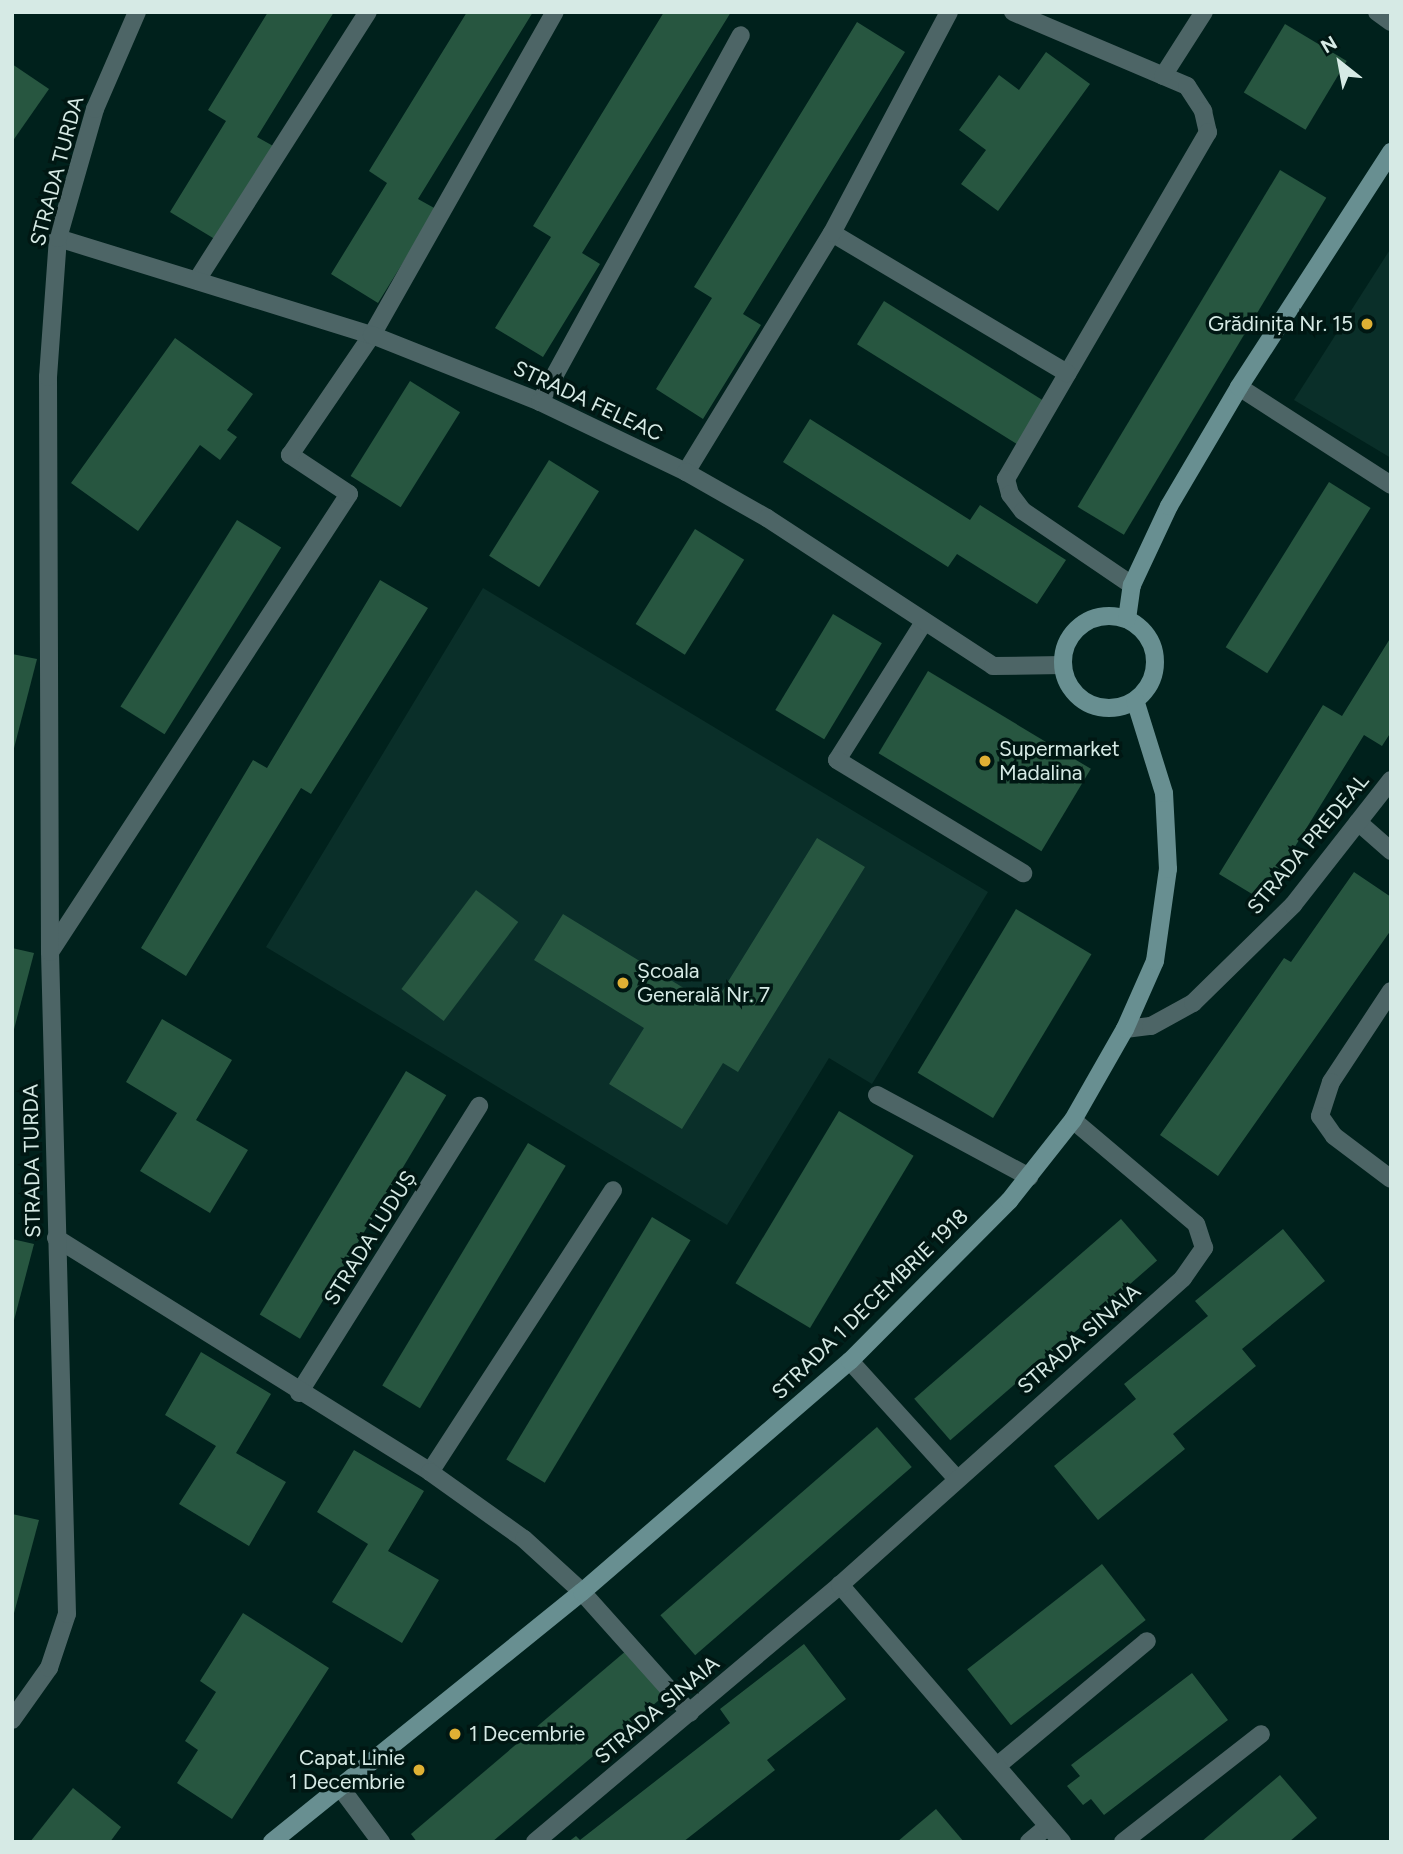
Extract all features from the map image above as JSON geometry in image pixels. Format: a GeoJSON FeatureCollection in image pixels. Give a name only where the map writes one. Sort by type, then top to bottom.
{"type":"FeatureCollection","features":[{"type":"Feature","properties":{"kind":"main road"},"geometry":{"type":"LineString","coordinates":[[1127,619],[1132,585],[1169,506],[1239,387],[1391,152]]}},
{"type":"Feature","properties":{"kind":"main road"},"geometry":{"type":"LineString","coordinates":[[1109,616],[1127,619],[1146,634],[1155,657],[1154,674],[1135,700],[1121,706],[1089,703],[1067,681],[1063,665],[1065,647],[1075,631],[1090,620],[1109,616]]}},
{"type":"Feature","properties":{"kind":"main road","name":"STRADA 1 DECEMBRIE 1918"},"geometry":{"type":"LineString","coordinates":[[272,1842],[582,1592],[850,1361],[1029,1177],[1073,1120],[1125,1029],[1155,961],[1168,869],[1164,793],[1135,700]]}},
{"type":"Feature","properties":{"kind":"street","name":"STRADA TURDA"},"geometry":{"type":"LineString","coordinates":[[12,1720],[49,1668],[67,1614],[50,952],[48,377],[58,238],[95,109],[137,12]]}},
{"type":"Feature","properties":{"kind":"street"},"geometry":{"type":"LineString","coordinates":[[197,280],[368,12]]}},
{"type":"Feature","properties":{"kind":"street"},"geometry":{"type":"LineString","coordinates":[[50,952],[349,494],[290,455],[372,335],[555,12]]}},
{"type":"Feature","properties":{"kind":"street"},"geometry":{"type":"LineString","coordinates":[[686,472],[832,233],[949,12]]}},
{"type":"Feature","properties":{"kind":"street"},"geometry":{"type":"LineString","coordinates":[[1013,12],[1187,86],[1203,111],[1208,132],[1006,479],[1010,494],[1023,511],[1132,585]]}},
{"type":"Feature","properties":{"kind":"street"},"geometry":{"type":"LineString","coordinates":[[1164,76],[1204,12]]}},
{"type":"Feature","properties":{"kind":"street"},"geometry":{"type":"LineString","coordinates":[[1377,12],[1391,22]]}},
{"type":"Feature","properties":{"kind":"street"},"geometry":{"type":"LineString","coordinates":[[540,402],[741,35]]}},
{"type":"Feature","properties":{"kind":"street"},"geometry":{"type":"LineString","coordinates":[[832,233],[1068,373]]}},
{"type":"Feature","properties":{"kind":"street","name":"STRADA FELEAC"},"geometry":{"type":"LineString","coordinates":[[58,238],[372,335],[540,402],[686,472],[767,518],[993,666],[1063,665]]}},
{"type":"Feature","properties":{"kind":"street"},"geometry":{"type":"LineString","coordinates":[[1239,387],[1391,485]]}},
{"type":"Feature","properties":{"kind":"street"},"geometry":{"type":"LineString","coordinates":[[924,622],[837,760],[1023,873]]}},
{"type":"Feature","properties":{"kind":"street","name":"STRADA PREDEAL"},"geometry":{"type":"LineString","coordinates":[[1125,1029],[1151,1026],[1193,1003],[1293,905],[1391,780]]}},
{"type":"Feature","properties":{"kind":"street"},"geometry":{"type":"LineString","coordinates":[[1358,822],[1391,851]]}},
{"type":"Feature","properties":{"kind":"street"},"geometry":{"type":"LineString","coordinates":[[1391,991],[1331,1082],[1320,1116],[1334,1136],[1391,1179]]}},
{"type":"Feature","properties":{"kind":"street"},"geometry":{"type":"LineString","coordinates":[[877,1095],[1029,1177]]}},
{"type":"Feature","properties":{"kind":"street","name":"STRADA LUDUȘ"},"geometry":{"type":"LineString","coordinates":[[299,1394],[479,1106]]}},
{"type":"Feature","properties":{"kind":"street","name":"STRADA SINAIA"},"geometry":{"type":"LineString","coordinates":[[535,1842],[840,1585],[956,1478],[1183,1278],[1204,1248],[1196,1224],[1073,1120]]}},
{"type":"Feature","properties":{"kind":"street"},"geometry":{"type":"LineString","coordinates":[[430,1472],[613,1190]]}},
{"type":"Feature","properties":{"kind":"street"},"geometry":{"type":"LineString","coordinates":[[56,1238],[299,1394],[430,1472],[524,1539],[582,1592],[690,1713]]}},
{"type":"Feature","properties":{"kind":"street"},"geometry":{"type":"LineString","coordinates":[[850,1361],[956,1478]]}},
{"type":"Feature","properties":{"kind":"street"},"geometry":{"type":"LineString","coordinates":[[840,1585],[1062,1842]]}},
{"type":"Feature","properties":{"kind":"street"},"geometry":{"type":"LineString","coordinates":[[997,1766],[1147,1641]]}},
{"type":"Feature","properties":{"kind":"street"},"geometry":{"type":"LineString","coordinates":[[1123,1842],[1261,1734]]}},
{"type":"Feature","properties":{"kind":"street"},"geometry":{"type":"LineString","coordinates":[[340,1787],[381,1842]]}},
{"type":"Feature","properties":{"kind":"street"},"geometry":{"type":"LineString","coordinates":[[1029,1842],[1048,1826]]}},
{"type":"Feature","properties":{"kind":"shaded area","name":"Grădinița Nr. 15"},"geometry":{"type":"Polygon","coordinates":[[[1391,248],[1391,458],[1294,400],[1391,248]]]}},
{"type":"Feature","properties":{"kind":"shaded area"},"geometry":{"type":"Polygon","coordinates":[[[483,588],[988,892],[872,1084],[829,1058],[727,1225],[266,947],[483,588]]]}},
{"type":"Feature","properties":{"kind":"building"},"geometry":{"type":"Polygon","coordinates":[[[268,12],[334,12],[257,137],[275,147],[218,241],[170,212],[226,121],[208,110],[268,12]]]}},
{"type":"Feature","properties":{"kind":"building"},"geometry":{"type":"Polygon","coordinates":[[[467,12],[533,12],[418,199],[436,209],[378,303],[331,274],[387,183],[369,171],[467,12]]]}},
{"type":"Feature","properties":{"kind":"building"},"geometry":{"type":"Polygon","coordinates":[[[664,12],[731,12],[582,253],[600,264],[543,357],[495,328],[551,237],[533,226],[664,12]]]}},
{"type":"Feature","properties":{"kind":"building"},"geometry":{"type":"Polygon","coordinates":[[[857,22],[905,52],[743,314],[761,325],[703,419],[656,389],[712,298],[694,287],[857,22]]]}},
{"type":"Feature","properties":{"kind":"building"},"geometry":{"type":"Polygon","coordinates":[[[1285,24],[1347,61],[1306,130],[1244,93],[1285,24]]]}},
{"type":"Feature","properties":{"kind":"building"},"geometry":{"type":"Polygon","coordinates":[[[1046,52],[1090,84],[998,211],[961,184],[986,150],[959,130],[999,75],[1019,90],[1046,52]]]}},
{"type":"Feature","properties":{"kind":"building"},"geometry":{"type":"Polygon","coordinates":[[[12,64],[49,89],[12,142],[12,64]]]}},
{"type":"Feature","properties":{"kind":"building"},"geometry":{"type":"Polygon","coordinates":[[[1280,170],[1326,198],[1124,535],[1078,507],[1280,170]]]}},
{"type":"Feature","properties":{"kind":"building"},"geometry":{"type":"Polygon","coordinates":[[[884,301],[1046,402],[1019,445],[857,344],[884,301]]]}},
{"type":"Feature","properties":{"kind":"building"},"geometry":{"type":"Polygon","coordinates":[[[175,338],[253,394],[227,430],[237,437],[220,460],[200,445],[138,531],[71,483],[175,338]]]}},
{"type":"Feature","properties":{"kind":"building"},"geometry":{"type":"Polygon","coordinates":[[[410,381],[460,412],[401,507],[351,476],[410,381]]]}},
{"type":"Feature","properties":{"kind":"building"},"geometry":{"type":"Polygon","coordinates":[[[810,419],[970,520],[980,505],[1066,560],[1037,604],[957,554],[948,567],[783,462],[810,419]]]}},
{"type":"Feature","properties":{"kind":"building"},"geometry":{"type":"Polygon","coordinates":[[[549,460],[599,491],[539,587],[489,556],[549,460]]]}},
{"type":"Feature","properties":{"kind":"building"},"geometry":{"type":"Polygon","coordinates":[[[1329,482],[1371,508],[1267,673],[1226,647],[1329,482]]]}},
{"type":"Feature","properties":{"kind":"building"},"geometry":{"type":"Polygon","coordinates":[[[237,520],[281,548],[165,734],[120,707],[237,520]]]}},
{"type":"Feature","properties":{"kind":"building"},"geometry":{"type":"Polygon","coordinates":[[[695,529],[744,560],[685,655],[636,624],[695,529]]]}},
{"type":"Feature","properties":{"kind":"building"},"geometry":{"type":"Polygon","coordinates":[[[380,580],[428,608],[311,794],[301,788],[186,976],[141,948],[253,760],[267,768],[380,580]]]}},
{"type":"Feature","properties":{"kind":"building"},"geometry":{"type":"Polygon","coordinates":[[[833,614],[882,643],[824,739],[775,710],[833,614]]]}},
{"type":"Feature","properties":{"kind":"building"},"geometry":{"type":"Polygon","coordinates":[[[1391,637],[1391,732],[1382,746],[1364,735],[1262,900],[1219,874],[1323,705],[1342,716],[1391,637]]]}},
{"type":"Feature","properties":{"kind":"building"},"geometry":{"type":"Polygon","coordinates":[[[12,654],[37,659],[13,752],[12,751],[12,654]]]}},
{"type":"Feature","properties":{"kind":"building","name":"Supermarket Madalina"},"geometry":{"type":"Polygon","coordinates":[[[928,671],[1091,769],[1041,851],[879,753],[928,671]]]}},
{"type":"Feature","properties":{"kind":"building","name":"Școala Generală Nr. 7"},"geometry":{"type":"Polygon","coordinates":[[[817,838],[865,867],[738,1072],[723,1063],[682,1129],[609,1084],[644,1028],[534,960],[563,914],[713,1006],[817,838]]]}},
{"type":"Feature","properties":{"kind":"building"},"geometry":{"type":"Polygon","coordinates":[[[1354,872],[1391,897],[1391,930],[1218,1176],[1160,1135],[1284,958],[1291,962],[1354,872]]]}},
{"type":"Feature","properties":{"kind":"building"},"geometry":{"type":"Polygon","coordinates":[[[476,890],[518,922],[444,1021],[401,989],[476,890]]]}},
{"type":"Feature","properties":{"kind":"building"},"geometry":{"type":"Polygon","coordinates":[[[1016,909],[1091,954],[993,1118],[918,1073],[1016,909]]]}},
{"type":"Feature","properties":{"kind":"building"},"geometry":{"type":"Polygon","coordinates":[[[12,948],[34,953],[13,1033],[12,1033],[12,948]]]}},
{"type":"Feature","properties":{"kind":"building"},"geometry":{"type":"Polygon","coordinates":[[[162,1019],[232,1060],[196,1120],[248,1150],[210,1213],[140,1171],[177,1113],[126,1082],[162,1019]]]}},
{"type":"Feature","properties":{"kind":"building"},"geometry":{"type":"Polygon","coordinates":[[[406,1071],[446,1095],[300,1339],[260,1314],[406,1071]]]}},
{"type":"Feature","properties":{"kind":"building"},"geometry":{"type":"Polygon","coordinates":[[[839,1111],[914,1156],[810,1328],[735,1283],[839,1111]]]}},
{"type":"Feature","properties":{"kind":"building"},"geometry":{"type":"Polygon","coordinates":[[[528,1143],[566,1166],[420,1408],[382,1386],[528,1143]]]}},
{"type":"Feature","properties":{"kind":"building"},"geometry":{"type":"Polygon","coordinates":[[[652,1217],[691,1240],[545,1483],[506,1460],[652,1217]]]}},
{"type":"Feature","properties":{"kind":"building"},"geometry":{"type":"Polygon","coordinates":[[[1121,1219],[1157,1261],[950,1440],[914,1399],[1121,1219]]]}},
{"type":"Feature","properties":{"kind":"building"},"geometry":{"type":"Polygon","coordinates":[[[1283,1229],[1325,1281],[1242,1349],[1256,1366],[1173,1434],[1185,1449],[1098,1520],[1054,1466],[1136,1399],[1124,1384],[1208,1316],[1195,1301],[1283,1229]]]}},
{"type":"Feature","properties":{"kind":"building"},"geometry":{"type":"Polygon","coordinates":[[[12,1239],[34,1244],[13,1324],[12,1324],[12,1239]]]}},
{"type":"Feature","properties":{"kind":"building"},"geometry":{"type":"Polygon","coordinates":[[[201,1352],[271,1394],[236,1453],[286,1482],[249,1546],[179,1504],[216,1446],[165,1415],[201,1352]]]}},
{"type":"Feature","properties":{"kind":"building"},"geometry":{"type":"Polygon","coordinates":[[[877,1427],[912,1467],[695,1655],[660,1615],[877,1427]]]}},
{"type":"Feature","properties":{"kind":"building"},"geometry":{"type":"Polygon","coordinates":[[[354,1450],[424,1491],[388,1551],[439,1580],[402,1643],[332,1602],[368,1544],[317,1512],[354,1450]]]}},
{"type":"Feature","properties":{"kind":"building"},"geometry":{"type":"Polygon","coordinates":[[[12,1514],[39,1520],[13,1617],[12,1616],[12,1514]]]}},
{"type":"Feature","properties":{"kind":"building"},"geometry":{"type":"Polygon","coordinates":[[[1102,1564],[1146,1620],[1011,1725],[967,1669],[1102,1564]]]}},
{"type":"Feature","properties":{"kind":"building"},"geometry":{"type":"Polygon","coordinates":[[[243,1613],[329,1668],[232,1819],[177,1783],[198,1750],[185,1741],[216,1692],[200,1681],[243,1613]]]}},
{"type":"Feature","properties":{"kind":"building"},"geometry":{"type":"Polygon","coordinates":[[[804,1644],[846,1699],[767,1760],[775,1770],[683,1842],[568,1842],[576,1836],[580,1840],[730,1723],[720,1709],[804,1644]]]}},
{"type":"Feature","properties":{"kind":"building"},"geometry":{"type":"Polygon","coordinates":[[[627,1650],[665,1695],[492,1842],[417,1842],[411,1834],[627,1650]]]}},
{"type":"Feature","properties":{"kind":"building"},"geometry":{"type":"Polygon","coordinates":[[[1192,1673],[1228,1720],[1104,1815],[1091,1799],[1083,1805],[1067,1786],[1080,1776],[1071,1765],[1192,1673]]]}},
{"type":"Feature","properties":{"kind":"building"},"geometry":{"type":"Polygon","coordinates":[[[1280,1775],[1317,1818],[1289,1842],[1201,1842],[1280,1775]]]}},
{"type":"Feature","properties":{"kind":"building"},"geometry":{"type":"Polygon","coordinates":[[[73,1788],[121,1827],[110,1842],[30,1842],[73,1788]]]}},
{"type":"Feature","properties":{"kind":"building"},"geometry":{"type":"Polygon","coordinates":[[[936,1809],[964,1842],[897,1842],[936,1809]]]}},
{"type":"Feature","properties":{"kind":"place","name":"Grădinița Nr. 15"},"geometry":{"type":"Point","coordinates":[1367,324]}},
{"type":"Feature","properties":{"kind":"place","name":"Supermarket Madalina"},"geometry":{"type":"Point","coordinates":[985,761]}},
{"type":"Feature","properties":{"kind":"place","name":"Școala Generală Nr. 7"},"geometry":{"type":"Point","coordinates":[623,983]}},
{"type":"Feature","properties":{"kind":"place","name":"1 Decembrie"},"geometry":{"type":"Point","coordinates":[455,1734]}},
{"type":"Feature","properties":{"kind":"place","name":"Capat Linie 1 Decembrie"},"geometry":{"type":"Point","coordinates":[419,1770]}}]}
